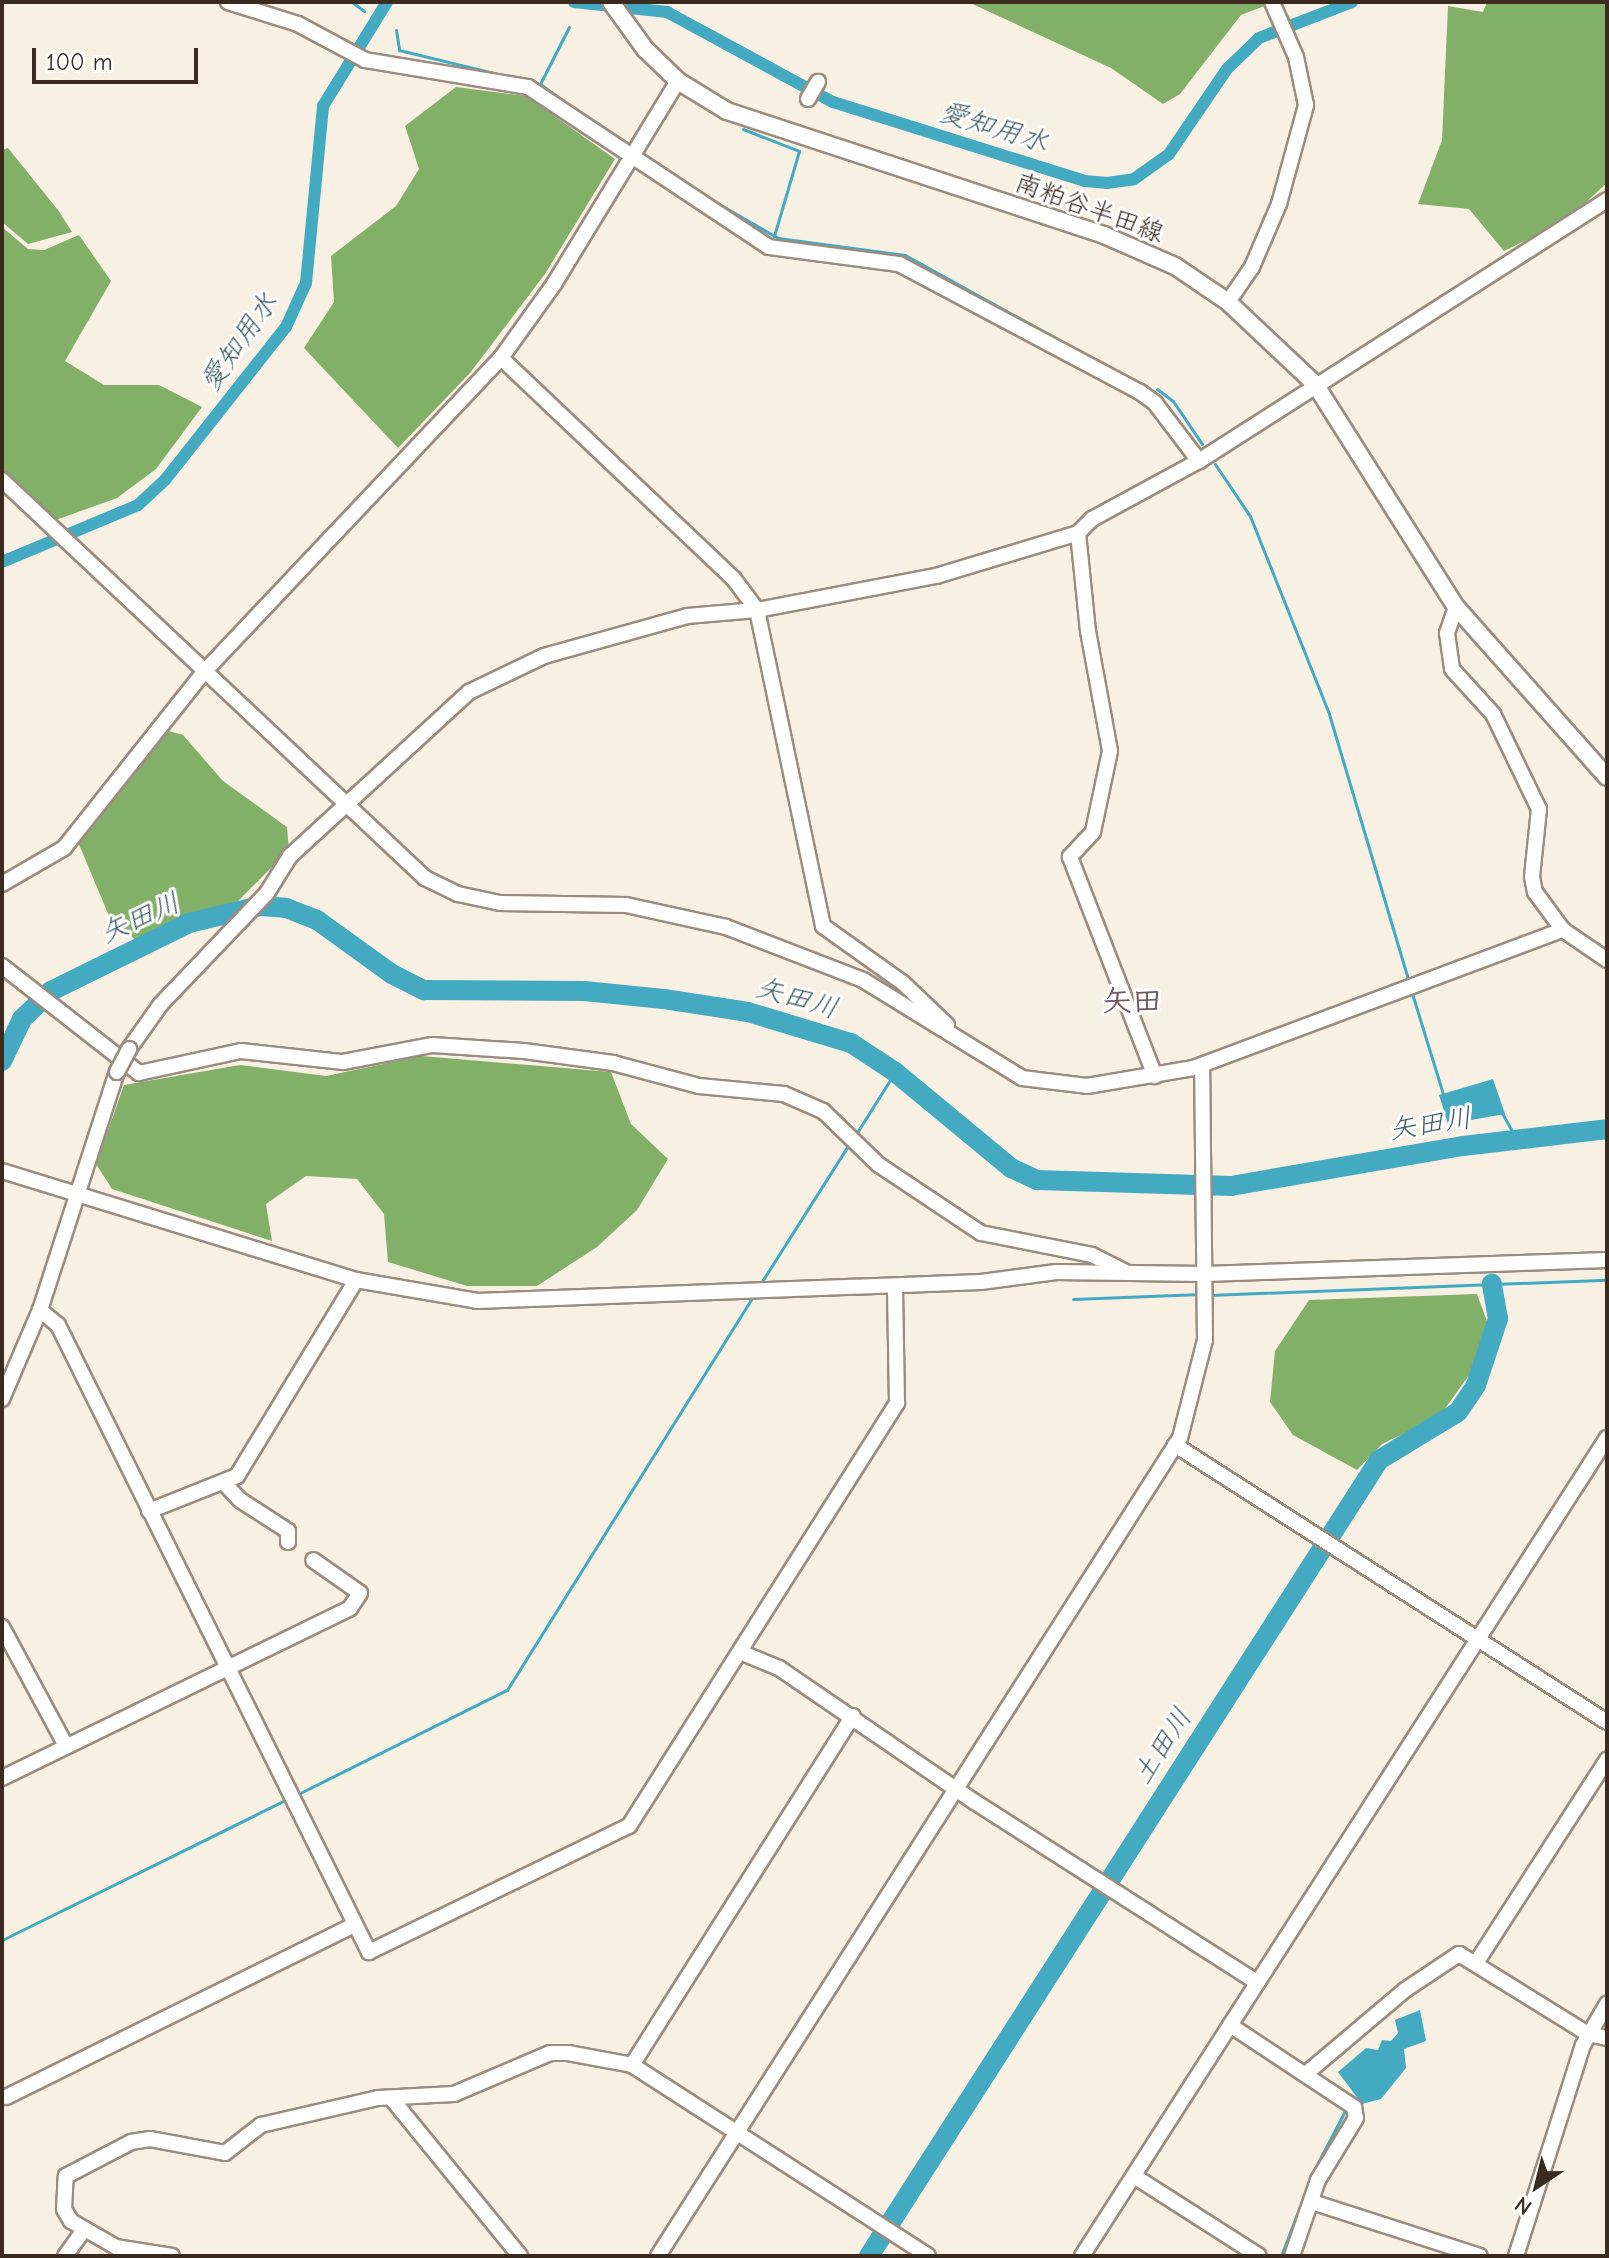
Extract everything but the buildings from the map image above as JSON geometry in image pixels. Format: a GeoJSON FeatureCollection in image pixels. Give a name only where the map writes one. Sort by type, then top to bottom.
{"type":"FeatureCollection","features":[{"type":"Feature","properties":{"kind":"main road","name":"南粕谷半田線"},"geometry":{"type":"LineString","coordinates":[[615,8],[678,81],[727,111],[1104,235],[1175,266],[1228,302],[1315,384],[1456,607],[1607,777]]}},
{"type":"Feature","properties":{"kind":"street"},"geometry":{"type":"LineString","coordinates":[[228,2],[268,12],[346,47],[365,60],[528,87],[630,159],[769,247],[911,269],[1140,392],[1161,409],[1199,461]]}},
{"type":"Feature","properties":{"kind":"street"},"geometry":{"type":"LineString","coordinates":[[1228,302],[1252,267],[1279,204],[1303,122],[1304,93],[1272,2]]}},
{"type":"Feature","properties":{"kind":"street"},"geometry":{"type":"LineString","coordinates":[[2,884],[64,848],[203,673],[501,358],[554,284],[678,81]]}},
{"type":"Feature","properties":{"kind":"street"},"geometry":{"type":"LineString","coordinates":[[808,99],[818,82]]}},
{"type":"Feature","properties":{"kind":"street"},"geometry":{"type":"LineString","coordinates":[[2,1399],[40,1310],[74,1192],[117,1072],[129,1049],[189,975],[267,893],[290,856],[346,807],[411,741],[469,692],[507,671],[687,616],[757,610],[980,566],[1078,533],[1092,519],[1199,461],[1607,200]]}},
{"type":"Feature","properties":{"kind":"street"},"geometry":{"type":"LineString","coordinates":[[501,358],[733,578],[757,610],[823,926],[903,983],[948,1025],[946,1033]]}},
{"type":"Feature","properties":{"kind":"street"},"geometry":{"type":"LineString","coordinates":[[2,480],[416,871],[458,894],[500,903],[597,903],[688,915],[829,965],[890,995],[998,1067],[1050,1085],[1155,1076],[1202,1065],[1563,930]]}},
{"type":"Feature","properties":{"kind":"street"},"geometry":{"type":"LineString","coordinates":[[1078,533],[1088,631],[1110,751],[1093,832],[1070,857],[1155,1076]]}},
{"type":"Feature","properties":{"kind":"street"},"geometry":{"type":"LineString","coordinates":[[1456,607],[1447,633],[1452,669],[1493,714],[1539,809],[1532,877],[1540,903],[1563,930],[1607,960]]}},
{"type":"Feature","properties":{"kind":"street"},"geometry":{"type":"LineString","coordinates":[[2,966],[139,1073],[241,1051],[343,1062],[432,1045],[524,1051],[613,1063],[721,1090],[784,1094],[823,1111],[879,1165],[981,1233],[1092,1255],[1128,1273]]}},
{"type":"Feature","properties":{"kind":"street"},"geometry":{"type":"LineString","coordinates":[[658,2256],[1175,1445],[1189,1418],[1205,1340],[1202,1065]]}},
{"type":"Feature","properties":{"kind":"street"},"geometry":{"type":"LineString","coordinates":[[2,1171],[356,1280],[477,1301],[895,1286],[1056,1272],[1205,1274],[1607,1260]]}},
{"type":"Feature","properties":{"kind":"street"},"geometry":{"type":"LineString","coordinates":[[149,1511],[225,1484],[250,1458],[356,1280]]}},
{"type":"Feature","properties":{"kind":"street"},"geometry":{"type":"LineString","coordinates":[[40,1310],[58,1325],[352,1926],[364,1949],[375,1952],[629,1826],[897,1403],[895,1286]]}},
{"type":"Feature","properties":{"kind":"street"},"geometry":{"type":"LineString","coordinates":[[1082,2256],[1607,1438]]}},
{"type":"Feature","properties":{"kind":"street"},"geometry":{"type":"LineString","coordinates":[[1175,1445],[1607,1722]]}},
{"type":"Feature","properties":{"kind":"street"},"geometry":{"type":"LineString","coordinates":[[225,1484],[240,1500],[288,1531],[288,1542]]}},
{"type":"Feature","properties":{"kind":"street"},"geometry":{"type":"LineString","coordinates":[[2,1778],[350,1608],[360,1593],[313,1560]]}},
{"type":"Feature","properties":{"kind":"street"},"geometry":{"type":"LineString","coordinates":[[2,1627],[66,1746]]}},
{"type":"Feature","properties":{"kind":"street"},"geometry":{"type":"LineString","coordinates":[[740,1652],[779,1668],[956,1789],[1257,1982]]}},
{"type":"Feature","properties":{"kind":"street"},"geometry":{"type":"LineString","coordinates":[[632,2065],[853,1716]]}},
{"type":"Feature","properties":{"kind":"street"},"geometry":{"type":"LineString","coordinates":[[1476,1963],[1607,1760]]}},
{"type":"Feature","properties":{"kind":"street"},"geometry":{"type":"LineString","coordinates":[[6,2097],[352,1926]]}},
{"type":"Feature","properties":{"kind":"street"},"geometry":{"type":"LineString","coordinates":[[1308,2072],[1450,1956],[1459,1954],[1588,2034],[1607,2038]]}},
{"type":"Feature","properties":{"kind":"street"},"geometry":{"type":"LineString","coordinates":[[1516,2256],[1588,2034],[1607,2004]]}},
{"type":"Feature","properties":{"kind":"street"},"geometry":{"type":"LineString","coordinates":[[1230,2025],[1352,2102],[1356,2118],[1318,2180],[1292,2256]]}},
{"type":"Feature","properties":{"kind":"street"},"geometry":{"type":"LineString","coordinates":[[172,2256],[116,2247],[83,2231],[64,2209],[62,2183],[131,2142],[150,2139],[225,2153],[261,2125],[392,2099],[454,2094],[550,2053],[632,2065],[928,2256]]}},
{"type":"Feature","properties":{"kind":"street"},"geometry":{"type":"LineString","coordinates":[[392,2099],[520,2256]]}},
{"type":"Feature","properties":{"kind":"street"},"geometry":{"type":"LineString","coordinates":[[1134,2176],[1259,2256]]}},
{"type":"Feature","properties":{"kind":"street"},"geometry":{"type":"LineString","coordinates":[[1312,2202],[1480,2256]]}},
{"type":"Feature","properties":{"kind":"street"},"geometry":{"type":"LineString","coordinates":[[65,2256],[83,2231]]}},
{"type":"Feature","properties":{"kind":"green space"},"geometry":{"type":"Polygon","coordinates":[[[968,2],[1265,2],[1267,5],[1241,15],[1180,94],[1163,104],[1111,68],[968,2]]]}},
{"type":"Feature","properties":{"kind":"green space"},"geometry":{"type":"Polygon","coordinates":[[[1487,2],[1607,2],[1607,183],[1564,222],[1504,251],[1469,209],[1418,204],[1442,140],[1448,6],[1483,12],[1487,2]]]}},
{"type":"Feature","properties":{"kind":"green space"},"geometry":{"type":"Polygon","coordinates":[[[456,87],[526,96],[615,159],[545,274],[470,373],[398,448],[304,348],[334,302],[331,256],[396,206],[419,169],[405,126],[456,87]]]}},
{"type":"Feature","properties":{"kind":"green space"},"geometry":{"type":"Polygon","coordinates":[[[8,148],[72,232],[28,244],[2,222],[2,150],[8,148]]]}},
{"type":"Feature","properties":{"kind":"green space"},"geometry":{"type":"Polygon","coordinates":[[[2,227],[28,249],[44,250],[79,235],[111,281],[65,361],[104,385],[159,385],[202,407],[156,469],[117,498],[53,521],[2,472],[2,227]]]}},
{"type":"Feature","properties":{"kind":"green space"},"geometry":{"type":"Polygon","coordinates":[[[165,730],[183,735],[223,781],[287,827],[289,850],[236,903],[192,916],[140,944],[109,916],[78,842],[165,730]]]}},
{"type":"Feature","properties":{"kind":"green space"},"geometry":{"type":"Polygon","coordinates":[[[421,1056],[611,1072],[631,1124],[668,1159],[637,1210],[597,1247],[537,1286],[467,1286],[388,1262],[384,1214],[357,1179],[306,1176],[266,1204],[272,1241],[112,1189],[96,1164],[124,1085],[240,1065],[326,1076],[421,1056]]]}},
{"type":"Feature","properties":{"kind":"green space"},"geometry":{"type":"Polygon","coordinates":[[[1477,1294],[1489,1327],[1477,1364],[1439,1417],[1382,1444],[1357,1470],[1293,1435],[1270,1402],[1275,1351],[1309,1300],[1477,1294]]]}},
{"type":"Feature","properties":{"kind":"water"},"geometry":{"type":"Polygon","coordinates":[[[1493,1079],[1505,1114],[1448,1124],[1439,1095],[1493,1079]]]}},
{"type":"Feature","properties":{"kind":"water"},"geometry":{"type":"Polygon","coordinates":[[[1420,2010],[1426,2041],[1404,2049],[1406,2068],[1381,2099],[1362,2104],[1338,2072],[1366,2048],[1378,2050],[1382,2040],[1391,2041],[1398,2033],[1395,2020],[1420,2010]]]}},
{"type":"Feature","properties":{"kind":"waterway"},"geometry":{"type":"LineString","coordinates":[[352,2],[364,11]]}},
{"type":"Feature","properties":{"kind":"waterway","name":"愛知用水"},"geometry":{"type":"LineString","coordinates":[[2,562],[138,505],[165,480],[286,327],[306,283],[323,106],[387,2]]}},
{"type":"Feature","properties":{"kind":"waterway","name":"愛知用水"},"geometry":{"type":"LineString","coordinates":[[574,2],[667,12],[833,102],[1085,181],[1107,183],[1134,179],[1169,154],[1227,69],[1259,38],[1352,2]]}},
{"type":"Feature","properties":{"kind":"waterway"},"geometry":{"type":"LineString","coordinates":[[569,27],[540,84],[588,119]]}},
{"type":"Feature","properties":{"kind":"waterway"},"geometry":{"type":"LineString","coordinates":[[396,30],[399,50],[515,78]]}},
{"type":"Feature","properties":{"kind":"waterway"},"geometry":{"type":"LineString","coordinates":[[743,129],[799,151],[774,236]]}},
{"type":"Feature","properties":{"kind":"waterway"},"geometry":{"type":"LineString","coordinates":[[700,193],[778,238],[905,255],[1113,370]]}},
{"type":"Feature","properties":{"kind":"waterway"},"geometry":{"type":"LineString","coordinates":[[1157,389],[1173,401],[1202,444]]}},
{"type":"Feature","properties":{"kind":"waterway"},"geometry":{"type":"LineString","coordinates":[[1215,464],[1250,516],[1329,714],[1409,983]]}},
{"type":"Feature","properties":{"kind":"waterway","name":"矢田川"},"geometry":{"type":"LineString","coordinates":[[2,1061],[22,1019],[51,991],[189,923],[260,906],[286,908],[317,920],[392,974],[424,990],[584,991],[664,999],[748,1012],[851,1043],[895,1072],[1011,1168],[1037,1180],[1231,1186],[1463,1146],[1607,1129]]}},
{"type":"Feature","properties":{"kind":"waterway"},"geometry":{"type":"LineString","coordinates":[[1411,990],[1443,1094]]}},
{"type":"Feature","properties":{"kind":"waterway"},"geometry":{"type":"LineString","coordinates":[[856,1134],[895,1072]]}},
{"type":"Feature","properties":{"kind":"waterway"},"geometry":{"type":"LineString","coordinates":[[1502,1113],[1516,1138]]}},
{"type":"Feature","properties":{"kind":"waterway"},"geometry":{"type":"LineString","coordinates":[[759,1286],[849,1144]]}},
{"type":"Feature","properties":{"kind":"waterway"},"geometry":{"type":"LineString","coordinates":[[1209,1295],[1607,1280]]}},
{"type":"Feature","properties":{"kind":"waterway","name":"土田川"},"geometry":{"type":"LineString","coordinates":[[869,2256],[1379,1460],[1458,1412],[1476,1385],[1498,1319],[1492,1284]]}},
{"type":"Feature","properties":{"kind":"waterway"},"geometry":{"type":"LineString","coordinates":[[1073,1299],[1201,1294]]}},
{"type":"Feature","properties":{"kind":"waterway"},"geometry":{"type":"LineString","coordinates":[[296,1795],[507,1690],[753,1296]]}},
{"type":"Feature","properties":{"kind":"waterway"},"geometry":{"type":"LineString","coordinates":[[2,1940],[289,1798]]}},
{"type":"Feature","properties":{"kind":"waterway"},"geometry":{"type":"LineString","coordinates":[[1281,2256],[1313,2172],[1346,2109]]}},
{"type":"Feature","properties":{"kind":"district","name":"矢田"},"geometry":{"type":"Point","coordinates":[1132,1002]}}]}
